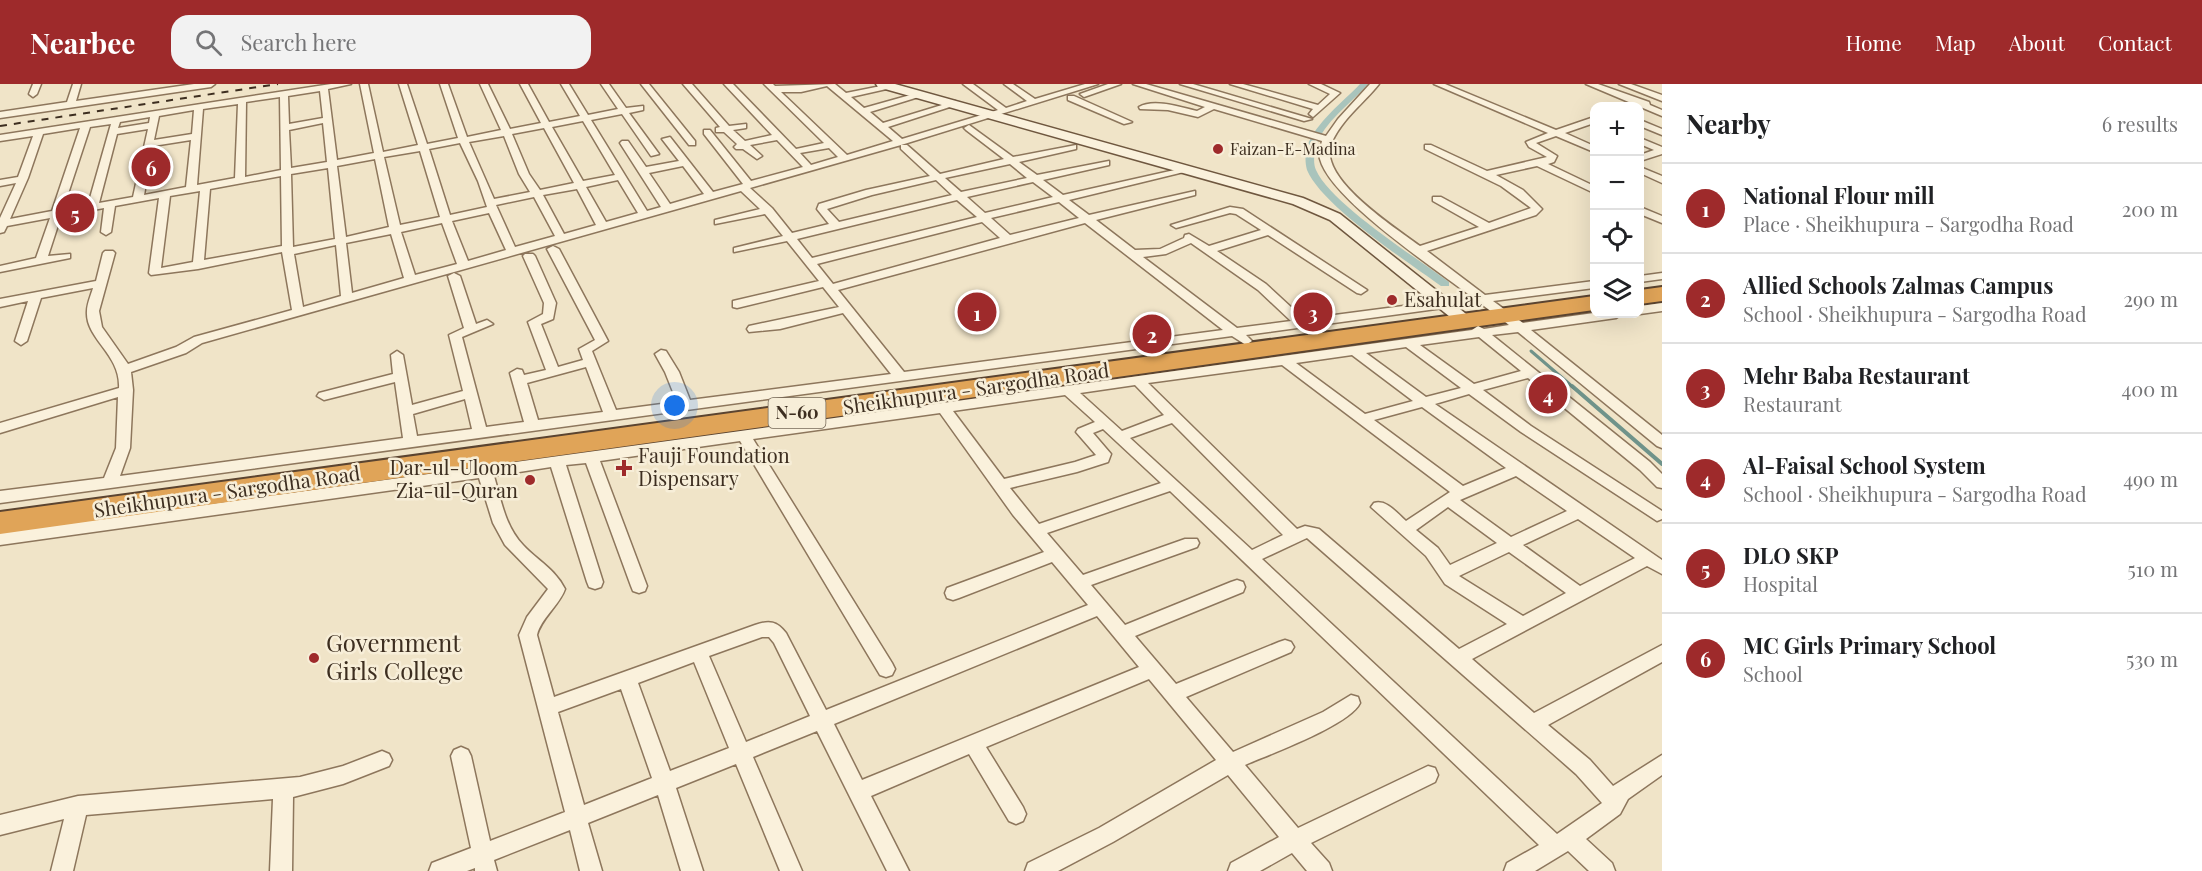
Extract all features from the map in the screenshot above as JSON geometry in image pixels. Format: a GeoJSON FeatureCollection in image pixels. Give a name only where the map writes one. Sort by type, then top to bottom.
{"type":"FeatureCollection","features":[{"type":"Feature","properties":{"kind":"highway"},"geometry":{"type":"LineString","coordinates":[[1644,287],[1662,285]]}},
{"type":"Feature","properties":{"kind":"highway"},"geometry":{"type":"LineString","coordinates":[[1644,296],[1662,294]]}},
{"type":"Feature","properties":{"kind":"highway","name":"Sheikhupura - Sargodha Road"},"geometry":{"type":"LineString","coordinates":[[1501,312],[1590,295]]}},
{"type":"Feature","properties":{"kind":"highway","name":"Sheikhupura - Sargodha Road"},"geometry":{"type":"LineString","coordinates":[[3,533],[1462,317],[1590,303]]}},
{"type":"Feature","properties":{"kind":"highway","name":"Sheikhupura - Sargodha Road"},"geometry":{"type":"LineString","coordinates":[[0,510],[1240,336],[1462,317]]}},
{"type":"Feature","properties":{"kind":"main road"},"geometry":{"type":"LineString","coordinates":[[885,85],[999,114],[1298,201],[1326,213],[1462,317]]}},
{"type":"Feature","properties":{"kind":"street"},"geometry":{"type":"LineString","coordinates":[[33,94],[37,84]]}},
{"type":"Feature","properties":{"kind":"street"},"geometry":{"type":"LineString","coordinates":[[71,105],[77,84]]}},
{"type":"Feature","properties":{"kind":"street"},"geometry":{"type":"LineString","coordinates":[[116,99],[119,84]]}},
{"type":"Feature","properties":{"kind":"street"},"geometry":{"type":"LineString","coordinates":[[0,115],[116,99],[160,88],[211,84]]}},
{"type":"Feature","properties":{"kind":"street"},"geometry":{"type":"LineString","coordinates":[[0,138],[347,84]]}},
{"type":"Feature","properties":{"kind":"street"},"geometry":{"type":"LineString","coordinates":[[364,84],[395,229],[411,281]]}},
{"type":"Feature","properties":{"kind":"street"},"geometry":{"type":"LineString","coordinates":[[403,84],[446,219],[464,266]]}},
{"type":"Feature","properties":{"kind":"street"},"geometry":{"type":"LineString","coordinates":[[444,84],[464,141],[512,252]]}},
{"type":"Feature","properties":{"kind":"street"},"geometry":{"type":"LineString","coordinates":[[484,84],[524,174],[537,194],[557,244],[602,341],[585,349],[611,415]]}},
{"type":"Feature","properties":{"kind":"street"},"geometry":{"type":"LineString","coordinates":[[524,84],[603,226]]}},
{"type":"Feature","properties":{"kind":"street"},"geometry":{"type":"LineString","coordinates":[[565,84],[644,215]]}},
{"type":"Feature","properties":{"kind":"street"},"geometry":{"type":"LineString","coordinates":[[605,84],[654,154]]}},
{"type":"Feature","properties":{"kind":"street"},"geometry":{"type":"LineString","coordinates":[[645,84],[689,139]]}},
{"type":"Feature","properties":{"kind":"street"},"geometry":{"type":"LineString","coordinates":[[687,84],[726,129],[757,156]]}},
{"type":"Feature","properties":{"kind":"street"},"geometry":{"type":"LineString","coordinates":[[728,84],[810,168]]}},
{"type":"Feature","properties":{"kind":"street"},"geometry":{"type":"LineString","coordinates":[[771,87],[801,89],[824,84]]}},
{"type":"Feature","properties":{"kind":"street"},"geometry":{"type":"LineString","coordinates":[[830,84],[882,126],[1008,238]]}},
{"type":"Feature","properties":{"kind":"street"},"geometry":{"type":"LineString","coordinates":[[967,84],[999,114]]}},
{"type":"Feature","properties":{"kind":"street"},"geometry":{"type":"LineString","coordinates":[[1008,84],[1033,102]]}},
{"type":"Feature","properties":{"kind":"street"},"geometry":{"type":"LineString","coordinates":[[1048,84],[1127,122]]}},
{"type":"Feature","properties":{"kind":"street"},"geometry":{"type":"LineString","coordinates":[[181,350],[198,349],[529,256],[603,226],[711,196],[748,189],[844,158],[969,128],[999,114],[1067,95],[1091,84]]}},
{"type":"Feature","properties":{"kind":"street"},"geometry":{"type":"LineString","coordinates":[[124,370],[181,350],[198,340],[512,252],[557,244],[902,145],[1033,102],[1117,84]]}},
{"type":"Feature","properties":{"kind":"street"},"geometry":{"type":"LineString","coordinates":[[1137,84],[1328,140]]}},
{"type":"Feature","properties":{"kind":"street"},"geometry":{"type":"LineString","coordinates":[[1184,84],[1307,119]]}},
{"type":"Feature","properties":{"kind":"street"},"geometry":{"type":"LineString","coordinates":[[1234,84],[1319,108]]}},
{"type":"Feature","properties":{"kind":"street"},"geometry":{"type":"LineString","coordinates":[[1295,130],[1336,93],[1313,84]]}},
{"type":"Feature","properties":{"kind":"street"},"geometry":{"type":"LineString","coordinates":[[1375,84],[1341,121],[1328,140],[1324,158],[1340,185],[1359,205],[1501,312],[1662,444]]}},
{"type":"Feature","properties":{"kind":"street"},"geometry":{"type":"LineString","coordinates":[[1438,84],[1590,147]]}},
{"type":"Feature","properties":{"kind":"street"},"geometry":{"type":"LineString","coordinates":[[1590,84],[1635,102]]}},
{"type":"Feature","properties":{"kind":"street"},"geometry":{"type":"LineString","coordinates":[[1623,84],[1662,98]]}},
{"type":"Feature","properties":{"kind":"street"},"geometry":{"type":"LineString","coordinates":[[846,96],[885,85]]}},
{"type":"Feature","properties":{"kind":"street"},"geometry":{"type":"LineString","coordinates":[[771,87],[844,158]]}},
{"type":"Feature","properties":{"kind":"street"},"geometry":{"type":"LineString","coordinates":[[324,88],[347,298]]}},
{"type":"Feature","properties":{"kind":"street"},"geometry":{"type":"LineString","coordinates":[[284,94],[288,250],[298,312]]}},
{"type":"Feature","properties":{"kind":"street"},"geometry":{"type":"LineString","coordinates":[[864,111],[921,95]]}},
{"type":"Feature","properties":{"kind":"street"},"geometry":{"type":"LineString","coordinates":[[1644,104],[1662,98]]}},
{"type":"Feature","properties":{"kind":"street"},"geometry":{"type":"LineString","coordinates":[[240,181],[242,101]]}},
{"type":"Feature","properties":{"kind":"street"},"geometry":{"type":"LineString","coordinates":[[882,126],[955,104]]}},
{"type":"Feature","properties":{"kind":"street"},"geometry":{"type":"LineString","coordinates":[[1143,107],[1168,106],[1198,114],[1214,106]]}},
{"type":"Feature","properties":{"kind":"street"},"geometry":{"type":"LineString","coordinates":[[1644,106],[1662,113]]}},
{"type":"Feature","properties":{"kind":"street"},"geometry":{"type":"LineString","coordinates":[[191,190],[199,107]]}},
{"type":"Feature","properties":{"kind":"street"},"geometry":{"type":"LineString","coordinates":[[1,226],[93,207],[424,148],[507,134],[529,133],[548,126],[640,108]]}},
{"type":"Feature","properties":{"kind":"street"},"geometry":{"type":"LineString","coordinates":[[138,199],[155,114]]}},
{"type":"Feature","properties":{"kind":"street"},"geometry":{"type":"LineString","coordinates":[[93,207],[116,120]]}},
{"type":"Feature","properties":{"kind":"street"},"geometry":{"type":"LineString","coordinates":[[285,128],[327,120]]}},
{"type":"Feature","properties":{"kind":"street"},"geometry":{"type":"LineString","coordinates":[[1485,174],[1553,158],[1531,142],[1590,122]]}},
{"type":"Feature","properties":{"kind":"street"},"geometry":{"type":"LineString","coordinates":[[41,261],[86,124]]}},
{"type":"Feature","properties":{"kind":"street"},"geometry":{"type":"LineString","coordinates":[[112,132],[152,125]]}},
{"type":"Feature","properties":{"kind":"street"},"geometry":{"type":"LineString","coordinates":[[1644,125],[1662,132]]}},
{"type":"Feature","properties":{"kind":"street"},"geometry":{"type":"LineString","coordinates":[[711,196],[670,143],[743,126]]}},
{"type":"Feature","properties":{"kind":"street"},"geometry":{"type":"LineString","coordinates":[[969,128],[1240,336]]}},
{"type":"Feature","properties":{"kind":"street"},"geometry":{"type":"LineString","coordinates":[[1,226],[22,179],[39,132]]}},
{"type":"Feature","properties":{"kind":"street"},"geometry":{"type":"LineString","coordinates":[[709,135],[748,189],[768,210],[848,308],[900,376]]}},
{"type":"Feature","properties":{"kind":"street"},"geometry":{"type":"LineString","coordinates":[[149,144],[196,136]]}},
{"type":"Feature","properties":{"kind":"street"},"geometry":{"type":"LineString","coordinates":[[722,151],[778,137]]}},
{"type":"Feature","properties":{"kind":"street"},"geometry":{"type":"LineString","coordinates":[[1644,143],[1662,151]]}},
{"type":"Feature","properties":{"kind":"street"},"geometry":{"type":"LineString","coordinates":[[607,152],[626,145],[648,144]]}},
{"type":"Feature","properties":{"kind":"street"},"geometry":{"type":"LineString","coordinates":[[626,145],[668,208]]}},
{"type":"Feature","properties":{"kind":"street"},"geometry":{"type":"LineString","coordinates":[[793,152],[830,145]]}},
{"type":"Feature","properties":{"kind":"street"},"geometry":{"type":"LineString","coordinates":[[837,227],[822,207],[937,177],[1073,147]]}},
{"type":"Feature","properties":{"kind":"street"},"geometry":{"type":"LineString","coordinates":[[1419,250],[1538,209],[1520,192],[1428,147]]}},
{"type":"Feature","properties":{"kind":"street"},"geometry":{"type":"LineString","coordinates":[[1644,157],[1662,151]]}},
{"type":"Feature","properties":{"kind":"street"},"geometry":{"type":"LineString","coordinates":[[165,195],[154,273],[340,241],[446,219],[537,194],[684,163]]}},
{"type":"Feature","properties":{"kind":"street"},"geometry":{"type":"LineString","coordinates":[[738,250],[1035,178],[1107,163]]}},
{"type":"Feature","properties":{"kind":"street"},"geometry":{"type":"LineString","coordinates":[[1539,163],[1590,188]]}},
{"type":"Feature","properties":{"kind":"street"},"geometry":{"type":"LineString","coordinates":[[810,262],[1185,169]]}},
{"type":"Feature","properties":{"kind":"street"},"geometry":{"type":"LineString","coordinates":[[1644,172],[1662,180]]}},
{"type":"Feature","properties":{"kind":"street"},"geometry":{"type":"LineString","coordinates":[[0,183],[22,179]]}},
{"type":"Feature","properties":{"kind":"street"},"geometry":{"type":"LineString","coordinates":[[198,266],[205,187]]}},
{"type":"Feature","properties":{"kind":"street"},"geometry":{"type":"LineString","coordinates":[[737,304],[829,285],[1191,193]]}},
{"type":"Feature","properties":{"kind":"street"},"geometry":{"type":"LineString","coordinates":[[1437,199],[1488,227]]}},
{"type":"Feature","properties":{"kind":"street"},"geometry":{"type":"LineString","coordinates":[[106,232],[110,204]]}},
{"type":"Feature","properties":{"kind":"street"},"geometry":{"type":"LineString","coordinates":[[719,222],[768,210]]}},
{"type":"Feature","properties":{"kind":"street"},"geometry":{"type":"LineString","coordinates":[[1176,225],[1234,210],[1361,290]]}},
{"type":"Feature","properties":{"kind":"street"},"geometry":{"type":"LineString","coordinates":[[1644,212],[1662,220]]}},
{"type":"Feature","properties":{"kind":"street"},"geometry":{"type":"LineString","coordinates":[[1208,250],[1268,231]]}},
{"type":"Feature","properties":{"kind":"street"},"geometry":{"type":"LineString","coordinates":[[1133,254],[1162,252],[1191,238],[1262,287],[1300,322]]}},
{"type":"Feature","properties":{"kind":"street"},"geometry":{"type":"LineString","coordinates":[[109,253],[93,311],[94,321],[124,370],[126,390],[123,448],[110,482]]}},
{"type":"Feature","properties":{"kind":"street"},"geometry":{"type":"LineString","coordinates":[[0,269],[66,256]]}},
{"type":"Feature","properties":{"kind":"street"},"geometry":{"type":"LineString","coordinates":[[529,256],[550,303],[549,317],[534,322],[553,372]]}},
{"type":"Feature","properties":{"kind":"street"},"geometry":{"type":"LineString","coordinates":[[454,276],[471,329]]}},
{"type":"Feature","properties":{"kind":"street"},"geometry":{"type":"LineString","coordinates":[[1644,278],[1662,276]]}},
{"type":"Feature","properties":{"kind":"street"},"geometry":{"type":"LineString","coordinates":[[0,303],[101,283]]}},
{"type":"Feature","properties":{"kind":"street"},"geometry":{"type":"LineString","coordinates":[[1501,312],[1590,285]]}},
{"type":"Feature","properties":{"kind":"street"},"geometry":{"type":"LineString","coordinates":[[21,341],[36,296]]}},
{"type":"Feature","properties":{"kind":"street"},"geometry":{"type":"LineString","coordinates":[[1644,309],[1662,307]]}},
{"type":"Feature","properties":{"kind":"street"},"geometry":{"type":"LineString","coordinates":[[753,329],[780,325],[848,308]]}},
{"type":"Feature","properties":{"kind":"street"},"geometry":{"type":"LineString","coordinates":[[1501,312],[1590,314]]}},
{"type":"Feature","properties":{"kind":"street"},"geometry":{"type":"LineString","coordinates":[[0,553],[3,533],[486,472],[1409,343],[1462,317]]}},
{"type":"Feature","properties":{"kind":"street"},"geometry":{"type":"LineString","coordinates":[[0,497],[900,376],[1240,336],[1300,322],[1462,317],[1645,466],[1662,483]]}},
{"type":"Feature","properties":{"kind":"street"},"geometry":{"type":"LineString","coordinates":[[480,432],[455,336],[487,324]]}},
{"type":"Feature","properties":{"kind":"street"},"geometry":{"type":"LineString","coordinates":[[1409,343],[1526,429],[1658,515]]}},
{"type":"Feature","properties":{"kind":"street"},"geometry":{"type":"LineString","coordinates":[[1354,350],[1423,403],[1655,563]]}},
{"type":"Feature","properties":{"kind":"street"},"geometry":{"type":"LineString","coordinates":[[661,354],[672,372],[685,405]]}},
{"type":"Feature","properties":{"kind":"street"},"geometry":{"type":"LineString","coordinates":[[397,355],[411,442]]}},
{"type":"Feature","properties":{"kind":"street"},"geometry":{"type":"LineString","coordinates":[[1284,360],[1363,419],[1511,545],[1579,594]]}},
{"type":"Feature","properties":{"kind":"street"},"geometry":{"type":"LineString","coordinates":[[532,425],[518,377],[553,372],[590,362]]}},
{"type":"Feature","properties":{"kind":"street"},"geometry":{"type":"LineString","coordinates":[[1363,419],[1530,373]]}},
{"type":"Feature","properties":{"kind":"street"},"geometry":{"type":"LineString","coordinates":[[324,396],[401,376]]}},
{"type":"Feature","properties":{"kind":"street"},"geometry":{"type":"LineString","coordinates":[[1138,381],[1296,537]]}},
{"type":"Feature","properties":{"kind":"street"},"geometry":{"type":"LineString","coordinates":[[0,428],[126,390]]}},
{"type":"Feature","properties":{"kind":"street"},"geometry":{"type":"LineString","coordinates":[[1069,391],[1562,842],[1604,871]]}},
{"type":"Feature","properties":{"kind":"street"},"geometry":{"type":"LineString","coordinates":[[406,411],[471,393]]}},
{"type":"Feature","properties":{"kind":"street"},"geometry":{"type":"LineString","coordinates":[[944,408],[1035,531],[1321,871]]}},
{"type":"Feature","properties":{"kind":"street"},"geometry":{"type":"LineString","coordinates":[[1119,437],[1173,417]]}},
{"type":"Feature","properties":{"kind":"street"},"geometry":{"type":"LineString","coordinates":[[1000,485],[1077,467],[1103,458],[1104,454],[1083,432],[1103,424]]}},
{"type":"Feature","properties":{"kind":"street"},"geometry":{"type":"LineString","coordinates":[[744,436],[886,669]]}},
{"type":"Feature","properties":{"kind":"street"},"geometry":{"type":"LineString","coordinates":[[591,457],[639,586]]}},
{"type":"Feature","properties":{"kind":"street"},"geometry":{"type":"LineString","coordinates":[[557,462],[595,582]]}},
{"type":"Feature","properties":{"kind":"street"},"geometry":{"type":"LineString","coordinates":[[1406,529],[1455,496],[1518,469]]}},
{"type":"Feature","properties":{"kind":"street"},"geometry":{"type":"LineString","coordinates":[[486,472],[498,517],[510,538],[517,549],[550,579],[557,589],[552,602],[531,622],[528,635],[591,871]]}},
{"type":"Feature","properties":{"kind":"street"},"geometry":{"type":"LineString","coordinates":[[1035,531],[1172,485]]}},
{"type":"Feature","properties":{"kind":"street"},"geometry":{"type":"LineString","coordinates":[[1379,507],[1432,552],[1447,574],[1463,588],[1522,624]]}},
{"type":"Feature","properties":{"kind":"street"},"geometry":{"type":"LineString","coordinates":[[1447,574],[1580,511]]}},
{"type":"Feature","properties":{"kind":"street"},"geometry":{"type":"LineString","coordinates":[[1249,558],[1305,532],[1313,533],[1583,767],[1616,804]]}},
{"type":"Feature","properties":{"kind":"street"},"geometry":{"type":"LineString","coordinates":[[1078,583],[1191,543]]}},
{"type":"Feature","properties":{"kind":"street"},"geometry":{"type":"LineString","coordinates":[[953,592],[1055,554]]}},
{"type":"Feature","properties":{"kind":"street"},"geometry":{"type":"LineString","coordinates":[[1458,658],[1579,594],[1655,563]]}},
{"type":"Feature","properties":{"kind":"street"},"geometry":{"type":"LineString","coordinates":[[1121,634],[1237,587]]}},
{"type":"Feature","properties":{"kind":"street"},"geometry":{"type":"LineString","coordinates":[[440,871],[485,863],[576,817],[822,721],[1099,608]]}},
{"type":"Feature","properties":{"kind":"street"},"geometry":{"type":"LineString","coordinates":[[546,708],[761,630],[773,629],[780,638],[898,871]]}},
{"type":"Feature","properties":{"kind":"street"},"geometry":{"type":"LineString","coordinates":[[1172,694],[1285,647]]}},
{"type":"Feature","properties":{"kind":"street"},"geometry":{"type":"LineString","coordinates":[[699,653],[791,871]]}},
{"type":"Feature","properties":{"kind":"street"},"geometry":{"type":"LineString","coordinates":[[1533,723],[1662,653]]}},
{"type":"Feature","properties":{"kind":"street"},"geometry":{"type":"LineString","coordinates":[[858,790],[1151,670]]}},
{"type":"Feature","properties":{"kind":"street"},"geometry":{"type":"LineString","coordinates":[[627,679],[692,871]]}},
{"type":"Feature","properties":{"kind":"street"},"geometry":{"type":"LineString","coordinates":[[1036,871],[1106,835],[1229,763],[1330,718],[1351,703]]}},
{"type":"Feature","properties":{"kind":"street"},"geometry":{"type":"LineString","coordinates":[[973,742],[1016,814]]}},
{"type":"Feature","properties":{"kind":"street"},"geometry":{"type":"LineString","coordinates":[[461,756],[485,863]]}},
{"type":"Feature","properties":{"kind":"street"},"geometry":{"type":"LineString","coordinates":[[0,825],[78,806],[283,790],[333,778],[382,760]]}},
{"type":"Feature","properties":{"kind":"street"},"geometry":{"type":"LineString","coordinates":[[1515,871],[1562,842],[1616,804],[1621,792],[1662,764]]}},
{"type":"Feature","properties":{"kind":"street"},"geometry":{"type":"LineString","coordinates":[[1239,871],[1295,840],[1428,775]]}},
{"type":"Feature","properties":{"kind":"street"},"geometry":{"type":"LineString","coordinates":[[281,871],[283,790]]}},
{"type":"Feature","properties":{"kind":"street"},"geometry":{"type":"LineString","coordinates":[[62,871],[78,806]]}},
{"type":"Feature","properties":{"kind":"waterway"},"geometry":{"type":"LineString","coordinates":[[1364,84],[1326,124],[1314,141],[1310,157],[1312,171],[1321,185],[1353,215],[1445,284]]}},
{"type":"Feature","properties":{"kind":"waterway"},"geometry":{"type":"LineString","coordinates":[[1531,351],[1574,388]]}},
{"type":"Feature","properties":{"kind":"waterway"},"geometry":{"type":"LineString","coordinates":[[1572,386],[1662,464]]}},
{"type":"Feature","properties":{"kind":"railway"},"geometry":{"type":"LineString","coordinates":[[0,126],[278,84]]}},
{"type":"Feature","properties":{"kind":"place","name":"Faizan-E-Madina"},"geometry":{"type":"Point","coordinates":[1218,149]}},
{"type":"Feature","properties":{"kind":"place","name":"MC Girls Primary School"},"geometry":{"type":"Point","coordinates":[151,167]}},
{"type":"Feature","properties":{"kind":"place","name":"DLO SKP"},"geometry":{"type":"Point","coordinates":[75,213]}},
{"type":"Feature","properties":{"kind":"place","name":"Esahulat"},"geometry":{"type":"Point","coordinates":[1392,300]}},
{"type":"Feature","properties":{"kind":"place","name":"National Flour mill"},"geometry":{"type":"Point","coordinates":[977,312]}},
{"type":"Feature","properties":{"kind":"place","name":"Mehr Baba Restaurant"},"geometry":{"type":"Point","coordinates":[1313,312]}},
{"type":"Feature","properties":{"kind":"place","name":"Allied Schools Zalmas Campus"},"geometry":{"type":"Point","coordinates":[1152,334]}},
{"type":"Feature","properties":{"kind":"place","name":"Al-Faisal School System"},"geometry":{"type":"Point","coordinates":[1548,394]}},
{"type":"Feature","properties":{"kind":"place","name":"Fauji Foundation Dispensary"},"geometry":{"type":"Point","coordinates":[624,468]}},
{"type":"Feature","properties":{"kind":"place","name":"Dar-ul-Uloom Zia-ul-Quran"},"geometry":{"type":"Point","coordinates":[530,480]}},
{"type":"Feature","properties":{"kind":"place","name":"Government Girls College"},"geometry":{"type":"Point","coordinates":[314,658]}}]}
